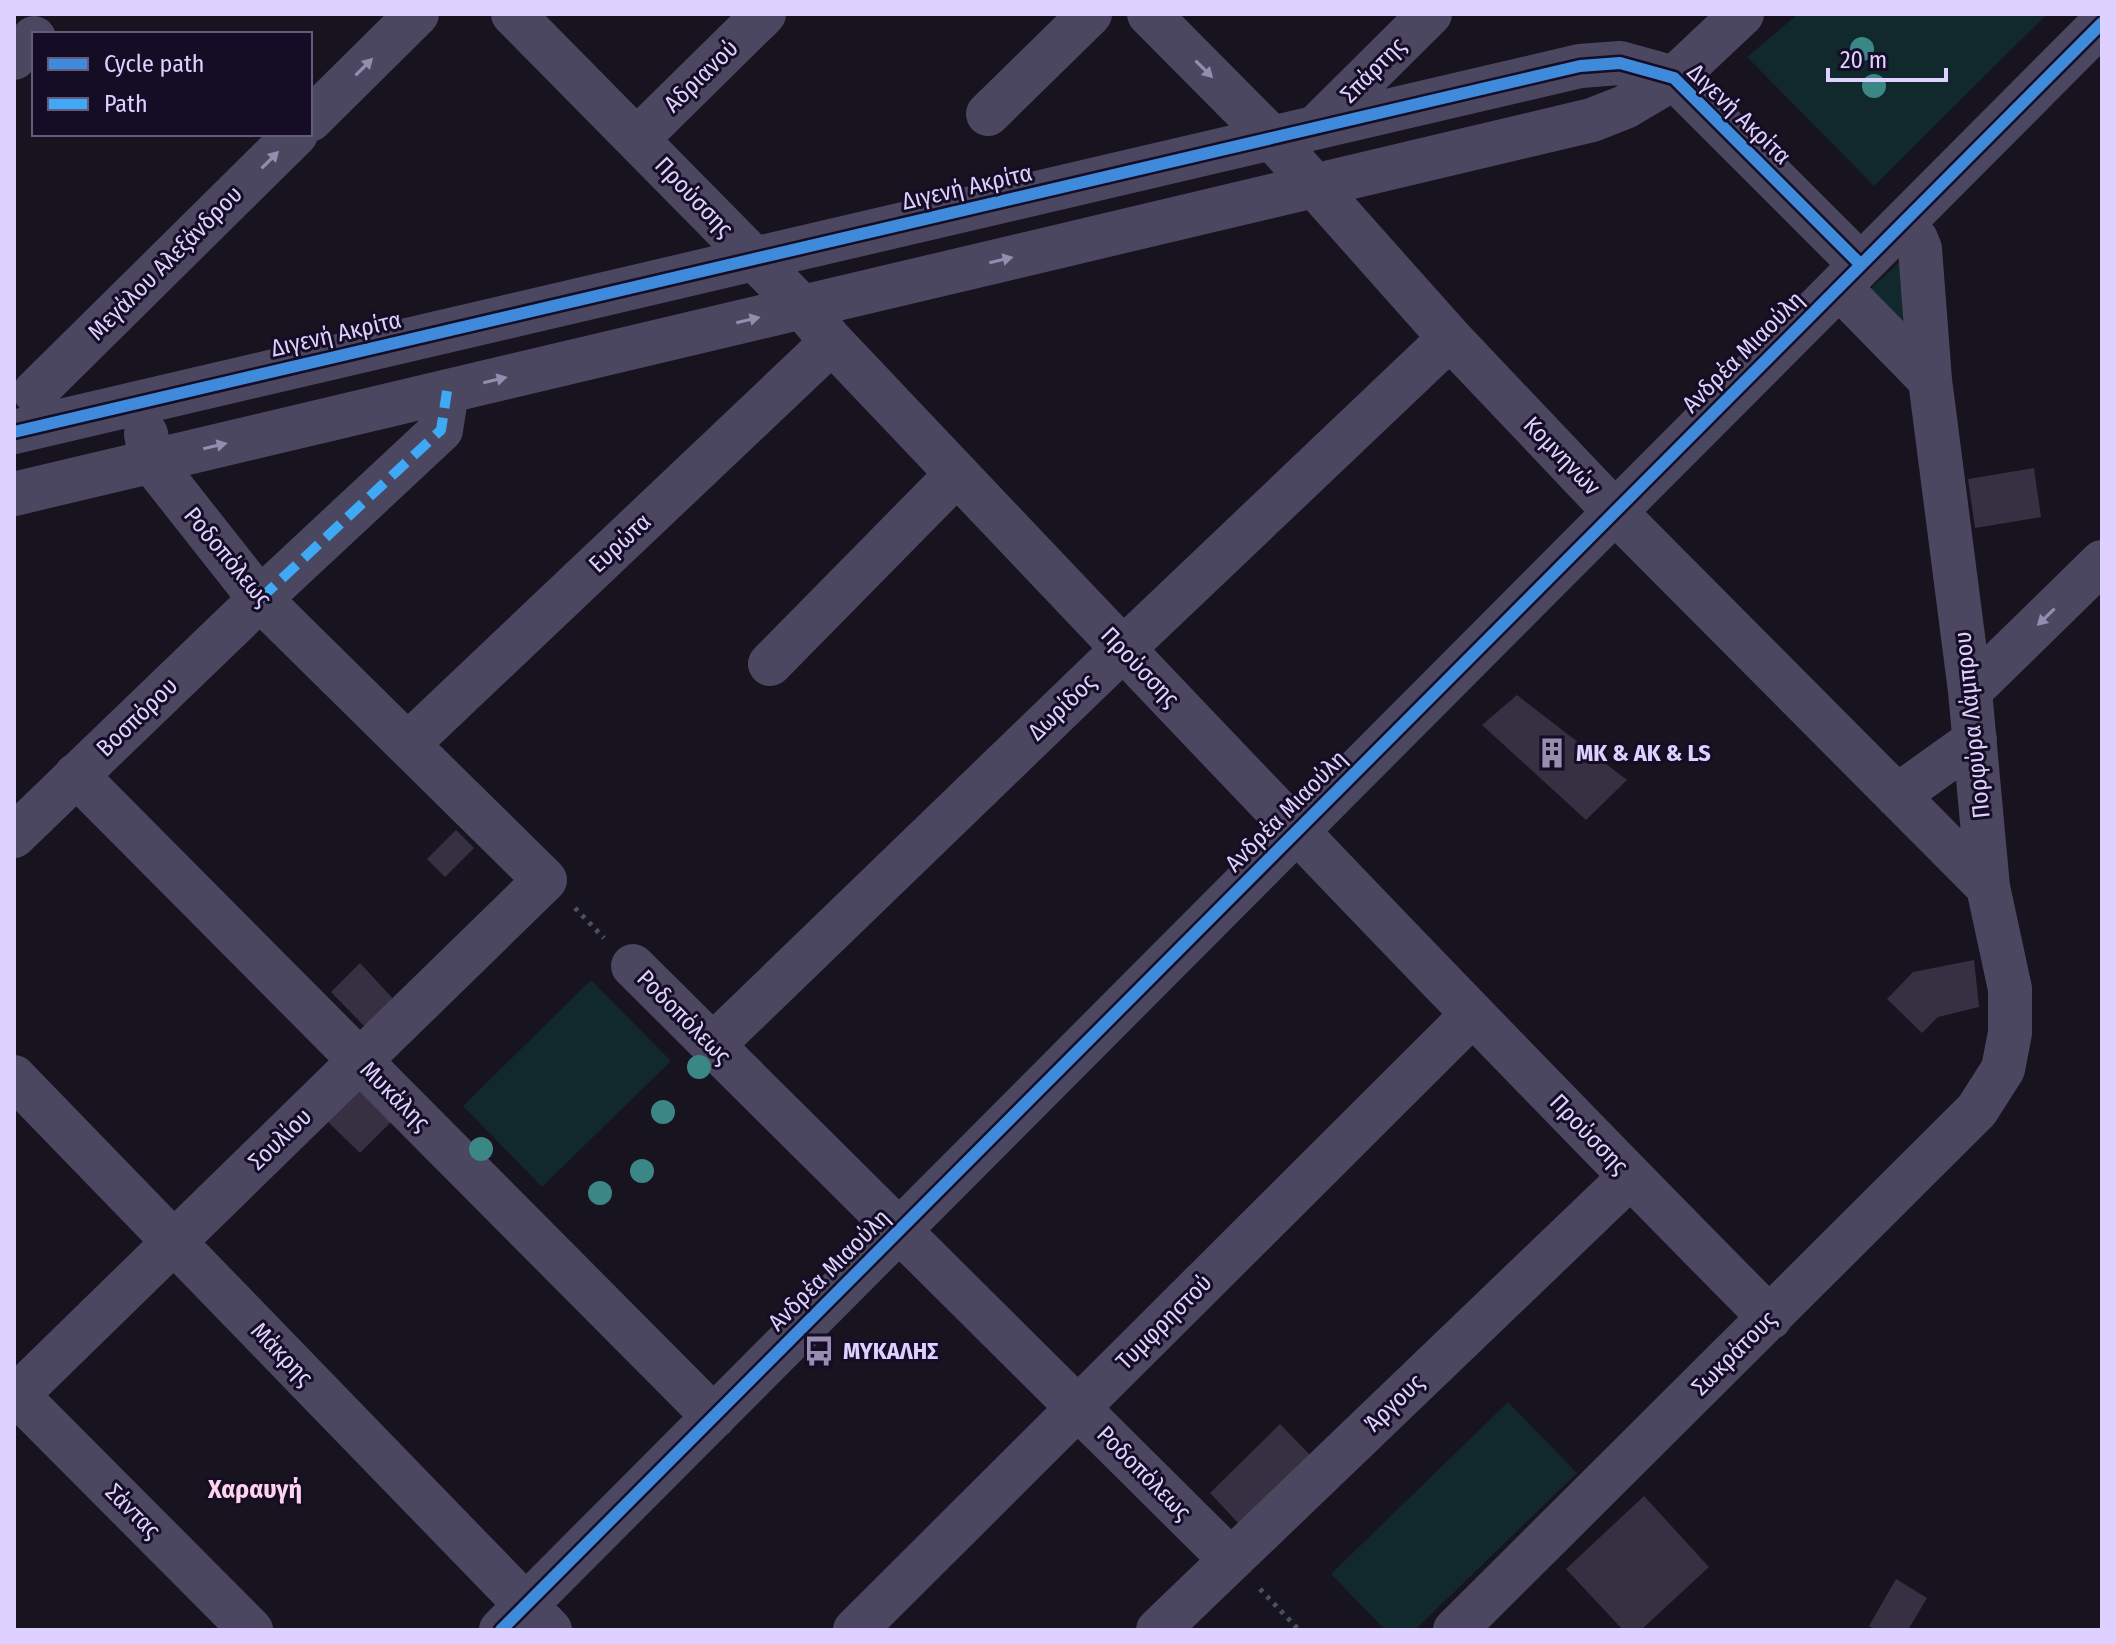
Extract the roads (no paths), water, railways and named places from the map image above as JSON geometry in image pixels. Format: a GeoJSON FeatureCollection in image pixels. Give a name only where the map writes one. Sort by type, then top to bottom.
{"type":"FeatureCollection","features":[{"type":"Feature","properties":{"kind":"street"},"geometry":{"type":"LineString","coordinates":[[40,32],[57,14]]}},
{"type":"Feature","properties":{"kind":"street"},"geometry":{"type":"LineString","coordinates":[[312,118],[417,14]]}},
{"type":"Feature","properties":{"kind":"street","name":"Προύσσης"},"geometry":{"type":"LineString","coordinates":[[513,14],[802,307],[1297,831],[1770,1318]]}},
{"type":"Feature","properties":{"kind":"street","name":"Αδριανού"},"geometry":{"type":"LineString","coordinates":[[637,139],[764,14]]}},
{"type":"Feature","properties":{"kind":"street"},"geometry":{"type":"LineString","coordinates":[[988,114],[1090,14]]}},
{"type":"Feature","properties":{"kind":"street","name":"Κομνηνών"},"geometry":{"type":"LineString","coordinates":[[1149,14],[1272,138],[1450,338],[1615,512],[1988,887]]}},
{"type":"Feature","properties":{"kind":"street","name":"Σπάρτης"},"geometry":{"type":"LineString","coordinates":[[1316,127],[1430,14]]}},
{"type":"Feature","properties":{"kind":"street"},"geometry":{"type":"LineString","coordinates":[[1674,78],[1742,14]]}},
{"type":"Feature","properties":{"kind":"street","name":"Ανδρέα Μιαούλη"},"geometry":{"type":"LineString","coordinates":[[526,1622],[714,1417],[1901,225],[2097,22]]}},
{"type":"Feature","properties":{"kind":"street"},"geometry":{"type":"LineString","coordinates":[[14,58],[32,40]]}},
{"type":"Feature","properties":{"kind":"street","name":"Διγενή Ακρίτα"},"geometry":{"type":"LineString","coordinates":[[27,405],[141,403],[1580,66],[1620,63],[1674,78],[1850,276]]}},
{"type":"Feature","properties":{"kind":"street","name":"Διγενή Ακρίτα"},"geometry":{"type":"LineString","coordinates":[[14,494],[1592,120],[1625,107],[1674,78]]}},
{"type":"Feature","properties":{"kind":"street","name":"Μεγάλου Αλεξάνδρου"},"geometry":{"type":"LineString","coordinates":[[27,405],[294,136]]}},
{"type":"Feature","properties":{"kind":"street","name":"Πορφύρα Λάμπρου"},"geometry":{"type":"LineString","coordinates":[[1901,225],[1916,239],[1920,249],[1930,380],[1970,691],[1988,887],[2010,989],[2010,1033],[2003,1069]]}},
{"type":"Feature","properties":{"kind":"street"},"geometry":{"type":"LineString","coordinates":[[1850,276],[1930,380]]}},
{"type":"Feature","properties":{"kind":"street","name":"Δωρίδος"},"geometry":{"type":"LineString","coordinates":[[712,1046],[1450,338]]}},
{"type":"Feature","properties":{"kind":"street","name":"Ευρώτα"},"geometry":{"type":"LineString","coordinates":[[408,744],[832,342]]}},
{"type":"Feature","properties":{"kind":"street","name":"Βοσπόρου"},"geometry":{"type":"LineString","coordinates":[[14,836],[441,430],[447,391]]}},
{"type":"Feature","properties":{"kind":"street"},"geometry":{"type":"LineString","coordinates":[[141,403],[151,461]]}},
{"type":"Feature","properties":{"kind":"street"},"geometry":{"type":"LineString","coordinates":[[27,405],[57,484]]}},
{"type":"Feature","properties":{"kind":"street","name":"Ροδοπόλεως"},"geometry":{"type":"LineString","coordinates":[[151,461],[260,599],[545,880]]}},
{"type":"Feature","properties":{"kind":"street"},"geometry":{"type":"LineString","coordinates":[[770,664],[957,474]]}},
{"type":"Feature","properties":{"kind":"street"},"geometry":{"type":"LineString","coordinates":[[1970,691],[2102,562]]}},
{"type":"Feature","properties":{"kind":"street"},"geometry":{"type":"LineString","coordinates":[[1897,796],[1975,740]]}},
{"type":"Feature","properties":{"kind":"street","name":"Μυκάλης"},"geometry":{"type":"LineString","coordinates":[[76,775],[714,1417]]}},
{"type":"Feature","properties":{"kind":"street","name":"Σουλίου"},"geometry":{"type":"LineString","coordinates":[[15,1395],[545,880]]}},
{"type":"Feature","properties":{"kind":"street","name":"Ροδοπόλεως"},"geometry":{"type":"LineString","coordinates":[[633,966],[1231,1560]]}},
{"type":"Feature","properties":{"kind":"street","name":"Τυμφρηστού"},"geometry":{"type":"LineString","coordinates":[[855,1630],[1473,1014]]}},
{"type":"Feature","properties":{"kind":"street","name":"Σωκράτους"},"geometry":{"type":"LineString","coordinates":[[1455,1630],[1977,1110],[2003,1069]]}},
{"type":"Feature","properties":{"kind":"street","name":"Μάκρης"},"geometry":{"type":"LineString","coordinates":[[14,1077],[173,1242],[526,1622]]}},
{"type":"Feature","properties":{"kind":"street","name":"Άργους"},"geometry":{"type":"LineString","coordinates":[[1158,1630],[1630,1177]]}},
{"type":"Feature","properties":{"kind":"street","name":"Σάντας"},"geometry":{"type":"LineString","coordinates":[[15,1395],[251,1630]]}},
{"type":"Feature","properties":{"kind":"place","name":"MK & AK & LS"},"geometry":{"type":"Point","coordinates":[1552,753]}},
{"type":"Feature","properties":{"kind":"place","name":"ΜΥΚΑΛΗΣ"},"geometry":{"type":"Point","coordinates":[819,1351]}},
{"type":"Feature","properties":{"kind":"district","name":"Χαραυγή"},"geometry":{"type":"Point","coordinates":[255,1489]}}]}
